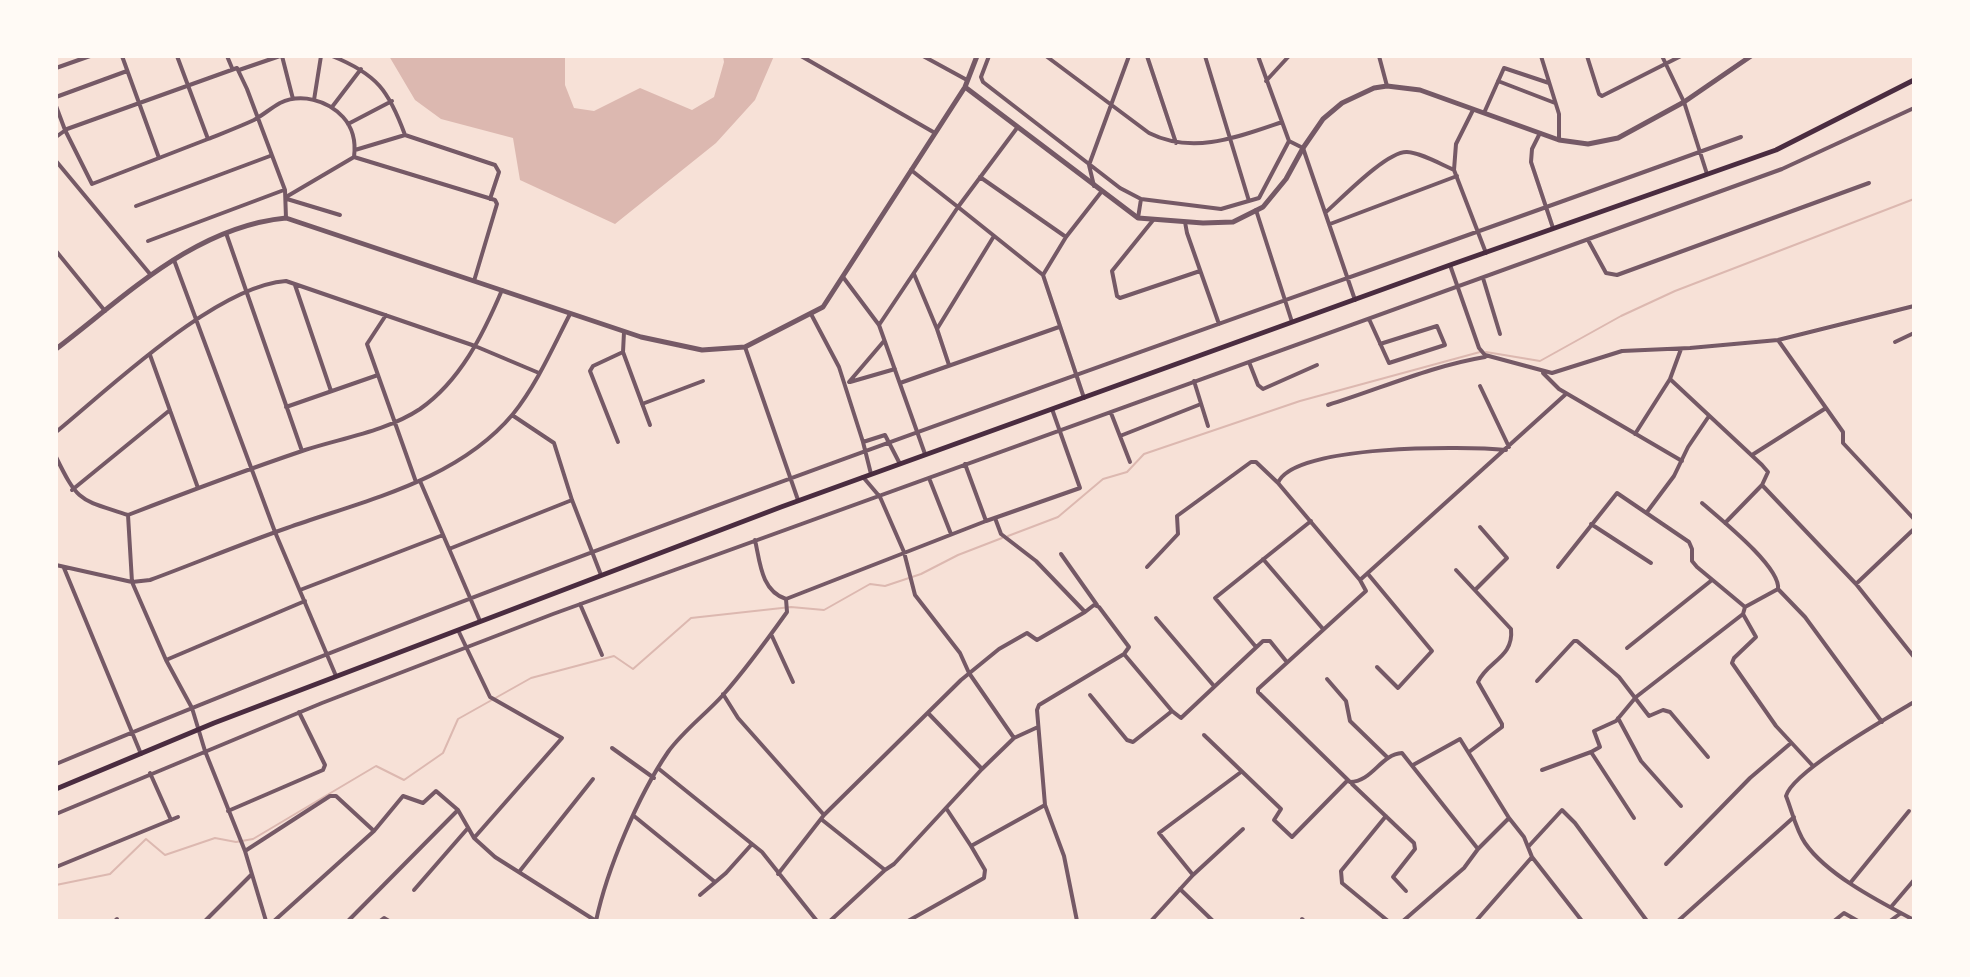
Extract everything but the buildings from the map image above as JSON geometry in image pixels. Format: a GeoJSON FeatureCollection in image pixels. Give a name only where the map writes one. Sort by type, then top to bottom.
{"type":"FeatureCollection","features":[{"type":"Feature","properties":{"kind":"main road"},"geometry":{"type":"LineString","coordinates":[[56,789],[336,676],[799,500],[1776,150],[1914,80]]}},
{"type":"Feature","properties":{"kind":"street"},"geometry":{"type":"LineString","coordinates":[[56,68],[90,56]]}},
{"type":"Feature","properties":{"kind":"street"},"geometry":{"type":"LineString","coordinates":[[122,56],[159,158]]}},
{"type":"Feature","properties":{"kind":"street"},"geometry":{"type":"LineString","coordinates":[[177,56],[208,139]]}},
{"type":"Feature","properties":{"kind":"street"},"geometry":{"type":"LineString","coordinates":[[227,56],[232,68]]}},
{"type":"Feature","properties":{"kind":"street"},"geometry":{"type":"LineString","coordinates":[[56,137],[65,130],[232,68],[239,70],[281,56],[293,99]]}},
{"type":"Feature","properties":{"kind":"street"},"geometry":{"type":"LineString","coordinates":[[314,100],[321,56]]}},
{"type":"Feature","properties":{"kind":"street"},"geometry":{"type":"LineString","coordinates":[[332,56],[372,76],[392,101],[405,135]]}},
{"type":"Feature","properties":{"kind":"street"},"geometry":{"type":"LineString","coordinates":[[801,56],[935,133]]}},
{"type":"Feature","properties":{"kind":"street"},"geometry":{"type":"LineString","coordinates":[[923,56],[966,84],[1017,128],[1138,218],[1185,222],[1233,222],[1263,207],[1286,179],[1323,119],[1342,103],[1387,86],[1420,90],[1559,140],[1588,144],[1618,138],[1684,102],[1751,56]]}},
{"type":"Feature","properties":{"kind":"street"},"geometry":{"type":"LineString","coordinates":[[56,349],[150,274],[186,251],[246,225],[286,218],[624,332],[702,350],[745,347],[823,307],[966,84],[977,56]]}},
{"type":"Feature","properties":{"kind":"street"},"geometry":{"type":"LineString","coordinates":[[989,56],[981,77],[983,82],[1120,188],[1141,199],[1221,209],[1259,198],[1289,141]]}},
{"type":"Feature","properties":{"kind":"street"},"geometry":{"type":"LineString","coordinates":[[1046,56],[1149,133],[1166,142],[1215,143],[1282,122]]}},
{"type":"Feature","properties":{"kind":"street"},"geometry":{"type":"LineString","coordinates":[[1094,186],[1089,165],[1129,56]]}},
{"type":"Feature","properties":{"kind":"street"},"geometry":{"type":"LineString","coordinates":[[1147,56],[1176,143]]}},
{"type":"Feature","properties":{"kind":"street"},"geometry":{"type":"LineString","coordinates":[[1205,56],[1249,201]]}},
{"type":"Feature","properties":{"kind":"street"},"geometry":{"type":"LineString","coordinates":[[1258,56],[1289,141],[1303,148],[1355,300]]}},
{"type":"Feature","properties":{"kind":"street"},"geometry":{"type":"LineString","coordinates":[[1266,81],[1289,56]]}},
{"type":"Feature","properties":{"kind":"street"},"geometry":{"type":"LineString","coordinates":[[1379,56],[1387,86]]}},
{"type":"Feature","properties":{"kind":"street"},"geometry":{"type":"LineString","coordinates":[[1541,56],[1559,114],[1559,140]]}},
{"type":"Feature","properties":{"kind":"street"},"geometry":{"type":"LineString","coordinates":[[1595,56],[1587,58],[1600,96],[1681,56]]}},
{"type":"Feature","properties":{"kind":"street"},"geometry":{"type":"LineString","coordinates":[[1662,56],[1684,102],[1707,174]]}},
{"type":"Feature","properties":{"kind":"street"},"geometry":{"type":"LineString","coordinates":[[1484,114],[1505,67],[1549,83]]}},
{"type":"Feature","properties":{"kind":"street"},"geometry":{"type":"LineString","coordinates":[[332,107],[361,69]]}},
{"type":"Feature","properties":{"kind":"street"},"geometry":{"type":"LineString","coordinates":[[239,70],[285,190],[286,218]]}},
{"type":"Feature","properties":{"kind":"street"},"geometry":{"type":"LineString","coordinates":[[56,97],[127,71]]}},
{"type":"Feature","properties":{"kind":"street"},"geometry":{"type":"LineString","coordinates":[[1498,81],[1555,103]]}},
{"type":"Feature","properties":{"kind":"street"},"geometry":{"type":"LineString","coordinates":[[56,106],[92,184],[258,118],[293,99],[314,100],[332,107],[352,132],[354,154]]}},
{"type":"Feature","properties":{"kind":"street"},"geometry":{"type":"LineString","coordinates":[[348,124],[392,101]]}},
{"type":"Feature","properties":{"kind":"street"},"geometry":{"type":"LineString","coordinates":[[56,814],[299,712],[580,604],[1782,169],[1914,108]]}},
{"type":"Feature","properties":{"kind":"street"},"geometry":{"type":"LineString","coordinates":[[1473,110],[1456,144],[1454,170],[1486,253]]}},
{"type":"Feature","properties":{"kind":"street"},"geometry":{"type":"LineString","coordinates":[[879,325],[958,207],[1017,128]]}},
{"type":"Feature","properties":{"kind":"street"},"geometry":{"type":"LineString","coordinates":[[1540,133],[1532,149],[1531,162],[1553,228]]}},
{"type":"Feature","properties":{"kind":"street"},"geometry":{"type":"LineString","coordinates":[[287,198],[354,154],[405,135],[495,165],[499,172],[490,199]]}},
{"type":"Feature","properties":{"kind":"street"},"geometry":{"type":"LineString","coordinates":[[56,764],[592,553],[1741,137]]}},
{"type":"Feature","properties":{"kind":"street"},"geometry":{"type":"LineString","coordinates":[[1326,213],[1385,161],[1401,152],[1418,155],[1454,170]]}},
{"type":"Feature","properties":{"kind":"street"},"geometry":{"type":"LineString","coordinates":[[354,154],[490,199],[497,204],[474,281]]}},
{"type":"Feature","properties":{"kind":"street"},"geometry":{"type":"LineString","coordinates":[[136,206],[270,156]]}},
{"type":"Feature","properties":{"kind":"street"},"geometry":{"type":"LineString","coordinates":[[56,161],[150,274]]}},
{"type":"Feature","properties":{"kind":"street"},"geometry":{"type":"LineString","coordinates":[[911,170],[1043,275],[1084,398]]}},
{"type":"Feature","properties":{"kind":"street"},"geometry":{"type":"LineString","coordinates":[[1330,224],[1457,176]]}},
{"type":"Feature","properties":{"kind":"street"},"geometry":{"type":"LineString","coordinates":[[980,177],[1066,237]]}},
{"type":"Feature","properties":{"kind":"street"},"geometry":{"type":"LineString","coordinates":[[1588,240],[1606,273],[1617,275],[1869,183]]}},
{"type":"Feature","properties":{"kind":"street"},"geometry":{"type":"LineString","coordinates":[[148,241],[285,190]]}},
{"type":"Feature","properties":{"kind":"street"},"geometry":{"type":"LineString","coordinates":[[1043,275],[1066,237],[1102,191]]}},
{"type":"Feature","properties":{"kind":"street"},"geometry":{"type":"LineString","coordinates":[[287,198],[340,215]]}},
{"type":"Feature","properties":{"kind":"street"},"geometry":{"type":"LineString","coordinates":[[1138,218],[1141,199]]}},
{"type":"Feature","properties":{"kind":"street"},"geometry":{"type":"LineString","coordinates":[[1256,210],[1292,323]]}},
{"type":"Feature","properties":{"kind":"street"},"geometry":{"type":"LineString","coordinates":[[1154,219],[1112,271],[1117,296],[1120,298],[1200,271]]}},
{"type":"Feature","properties":{"kind":"street"},"geometry":{"type":"LineString","coordinates":[[1185,222],[1219,324]]}},
{"type":"Feature","properties":{"kind":"street"},"geometry":{"type":"LineString","coordinates":[[226,233],[302,451]]}},
{"type":"Feature","properties":{"kind":"street"},"geometry":{"type":"LineString","coordinates":[[937,329],[994,236]]}},
{"type":"Feature","properties":{"kind":"street"},"geometry":{"type":"LineString","coordinates":[[57,255],[105,312]]}},
{"type":"Feature","properties":{"kind":"street"},"geometry":{"type":"LineString","coordinates":[[174,260],[275,532],[336,676]]}},
{"type":"Feature","properties":{"kind":"street"},"geometry":{"type":"LineString","coordinates":[[1450,265],[1479,348],[1486,356]]}},
{"type":"Feature","properties":{"kind":"street"},"geometry":{"type":"LineString","coordinates":[[913,273],[949,365]]}},
{"type":"Feature","properties":{"kind":"street"},"geometry":{"type":"LineString","coordinates":[[843,277],[879,325],[926,455]]}},
{"type":"Feature","properties":{"kind":"street"},"geometry":{"type":"LineString","coordinates":[[1483,278],[1500,334]]}},
{"type":"Feature","properties":{"kind":"street"},"geometry":{"type":"LineString","coordinates":[[56,432],[196,319],[246,291],[269,283],[286,281],[475,346],[539,373]]}},
{"type":"Feature","properties":{"kind":"street"},"geometry":{"type":"LineString","coordinates":[[295,285],[331,391]]}},
{"type":"Feature","properties":{"kind":"street"},"geometry":{"type":"LineString","coordinates":[[56,457],[72,490],[88,501],[128,515],[302,451],[395,422],[429,401],[456,373],[475,346],[502,290]]}},
{"type":"Feature","properties":{"kind":"street"},"geometry":{"type":"LineString","coordinates":[[1328,405],[1364,394],[1385,383],[1486,356],[1552,373],[1622,351],[1778,340],[1914,306]]}},
{"type":"Feature","properties":{"kind":"street"},"geometry":{"type":"LineString","coordinates":[[56,565],[132,582],[150,580],[438,474],[467,455],[512,415],[539,373],[570,314]]}},
{"type":"Feature","properties":{"kind":"street"},"geometry":{"type":"LineString","coordinates":[[811,314],[847,382],[871,474]]}},
{"type":"Feature","properties":{"kind":"street"},"geometry":{"type":"LineString","coordinates":[[386,315],[367,344],[418,481],[480,621]]}},
{"type":"Feature","properties":{"kind":"street"},"geometry":{"type":"LineString","coordinates":[[1369,319],[1386,362],[1390,364],[1445,345],[1437,326],[1380,344]]}},
{"type":"Feature","properties":{"kind":"street"},"geometry":{"type":"LineString","coordinates":[[900,383],[1060,326]]}},
{"type":"Feature","properties":{"kind":"street"},"geometry":{"type":"LineString","coordinates":[[624,332],[623,352],[650,425]]}},
{"type":"Feature","properties":{"kind":"street"},"geometry":{"type":"LineString","coordinates":[[1895,342],[1914,333]]}},
{"type":"Feature","properties":{"kind":"street"},"geometry":{"type":"LineString","coordinates":[[847,382],[884,340]]}},
{"type":"Feature","properties":{"kind":"street"},"geometry":{"type":"LineString","coordinates":[[1778,340],[1843,432],[1843,443],[1914,519]]}},
{"type":"Feature","properties":{"kind":"street"},"geometry":{"type":"LineString","coordinates":[[745,347],[799,500]]}},
{"type":"Feature","properties":{"kind":"street"},"geometry":{"type":"LineString","coordinates":[[1634,435],[1670,379],[1681,349]]}},
{"type":"Feature","properties":{"kind":"street"},"geometry":{"type":"LineString","coordinates":[[618,442],[590,371],[593,366],[623,352]]}},
{"type":"Feature","properties":{"kind":"street"},"geometry":{"type":"LineString","coordinates":[[150,355],[198,488]]}},
{"type":"Feature","properties":{"kind":"street"},"geometry":{"type":"LineString","coordinates":[[1249,362],[1258,385],[1263,389],[1317,365]]}},
{"type":"Feature","properties":{"kind":"street"},"geometry":{"type":"LineString","coordinates":[[847,382],[895,369]]}},
{"type":"Feature","properties":{"kind":"street"},"geometry":{"type":"LineString","coordinates":[[1541,371],[1566,394],[1682,461]]}},
{"type":"Feature","properties":{"kind":"street"},"geometry":{"type":"LineString","coordinates":[[286,407],[379,375]]}},
{"type":"Feature","properties":{"kind":"street"},"geometry":{"type":"LineString","coordinates":[[1670,379],[1768,472],[1762,485],[1725,523]]}},
{"type":"Feature","properties":{"kind":"street"},"geometry":{"type":"LineString","coordinates":[[642,404],[703,381]]}},
{"type":"Feature","properties":{"kind":"street"},"geometry":{"type":"LineString","coordinates":[[1194,381],[1208,426]]}},
{"type":"Feature","properties":{"kind":"street"},"geometry":{"type":"LineString","coordinates":[[1480,386],[1507,448]]}},
{"type":"Feature","properties":{"kind":"street"},"geometry":{"type":"LineString","coordinates":[[1360,580],[1566,394]]}},
{"type":"Feature","properties":{"kind":"street"},"geometry":{"type":"LineString","coordinates":[[1120,436],[1201,404]]}},
{"type":"Feature","properties":{"kind":"street"},"geometry":{"type":"LineString","coordinates":[[1752,455],[1826,408]]}},
{"type":"Feature","properties":{"kind":"street"},"geometry":{"type":"LineString","coordinates":[[786,601],[904,552],[1080,488],[1052,409]]}},
{"type":"Feature","properties":{"kind":"street"},"geometry":{"type":"LineString","coordinates":[[72,490],[170,410]]}},
{"type":"Feature","properties":{"kind":"street"},"geometry":{"type":"LineString","coordinates":[[1111,413],[1130,462]]}},
{"type":"Feature","properties":{"kind":"street"},"geometry":{"type":"LineString","coordinates":[[512,415],[554,443],[601,575]]}},
{"type":"Feature","properties":{"kind":"street"},"geometry":{"type":"LineString","coordinates":[[1647,512],[1709,416]]}},
{"type":"Feature","properties":{"kind":"street"},"geometry":{"type":"LineString","coordinates":[[863,442],[885,435],[900,464]]}},
{"type":"Feature","properties":{"kind":"street"},"geometry":{"type":"LineString","coordinates":[[1278,483],[1284,474],[1299,466],[1336,455],[1507,448]]}},
{"type":"Feature","properties":{"kind":"street"},"geometry":{"type":"LineString","coordinates":[[1147,567],[1178,534],[1177,516],[1251,462],[1256,462],[1278,483],[1360,580],[1366,591],[1286,661],[1261,685],[1258,692],[1415,846],[1393,877],[1406,891]]}},
{"type":"Feature","properties":{"kind":"street"},"geometry":{"type":"LineString","coordinates":[[965,464],[986,521]]}},
{"type":"Feature","properties":{"kind":"street"},"geometry":{"type":"LineString","coordinates":[[863,477],[880,497],[912,573],[915,595],[960,653],[969,673],[1014,738]]}},
{"type":"Feature","properties":{"kind":"street"},"geometry":{"type":"LineString","coordinates":[[929,478],[951,534]]}},
{"type":"Feature","properties":{"kind":"street"},"geometry":{"type":"LineString","coordinates":[[1762,485],[1856,584],[1914,657]]}},
{"type":"Feature","properties":{"kind":"street"},"geometry":{"type":"LineString","coordinates":[[1558,567],[1617,493],[1689,542],[1692,561],[1745,607]]}},
{"type":"Feature","properties":{"kind":"street"},"geometry":{"type":"LineString","coordinates":[[449,549],[572,500]]}},
{"type":"Feature","properties":{"kind":"street"},"geometry":{"type":"LineString","coordinates":[[1702,503],[1765,562],[1777,578],[1778,589],[1805,617],[1882,722]]}},
{"type":"Feature","properties":{"kind":"street"},"geometry":{"type":"LineString","coordinates":[[128,515],[132,582],[166,660],[192,708],[205,751],[253,873],[266,921]]}},
{"type":"Feature","properties":{"kind":"street"},"geometry":{"type":"LineString","coordinates":[[995,518],[1001,534],[1036,561],[1085,612]]}},
{"type":"Feature","properties":{"kind":"street"},"geometry":{"type":"LineString","coordinates":[[1256,647],[1215,598],[1311,521]]}},
{"type":"Feature","properties":{"kind":"street"},"geometry":{"type":"LineString","coordinates":[[1591,524],[1651,563]]}},
{"type":"Feature","properties":{"kind":"street"},"geometry":{"type":"LineString","coordinates":[[1475,590],[1507,558],[1480,527]]}},
{"type":"Feature","properties":{"kind":"street"},"geometry":{"type":"LineString","coordinates":[[1856,584],[1914,529]]}},
{"type":"Feature","properties":{"kind":"street"},"geometry":{"type":"LineString","coordinates":[[300,590],[443,535]]}},
{"type":"Feature","properties":{"kind":"street"},"geometry":{"type":"LineString","coordinates":[[755,540],[766,585],[786,601]]}},
{"type":"Feature","properties":{"kind":"street"},"geometry":{"type":"LineString","coordinates":[[1061,554],[1129,647],[1124,654],[1039,705],[1037,710],[1045,805],[1064,856],[1077,921]]}},
{"type":"Feature","properties":{"kind":"street"},"geometry":{"type":"LineString","coordinates":[[1263,559],[1323,629]]}},
{"type":"Feature","properties":{"kind":"street"},"geometry":{"type":"LineString","coordinates":[[64,567],[141,754]]}},
{"type":"Feature","properties":{"kind":"street"},"geometry":{"type":"LineString","coordinates":[[1456,570],[1511,629],[1512,637],[1504,656],[1478,682],[1502,727],[1469,752]]}},
{"type":"Feature","properties":{"kind":"street"},"geometry":{"type":"LineString","coordinates":[[1368,574],[1432,651],[1398,688],[1377,667]]}},
{"type":"Feature","properties":{"kind":"street"},"geometry":{"type":"LineString","coordinates":[[1627,648],[1712,580]]}},
{"type":"Feature","properties":{"kind":"street"},"geometry":{"type":"LineString","coordinates":[[1542,770],[1600,747],[1594,731],[1618,718],[1637,696],[1743,614],[1745,607],[1778,589]]}},
{"type":"Feature","properties":{"kind":"street"},"geometry":{"type":"LineString","coordinates":[[166,660],[305,601]]}},
{"type":"Feature","properties":{"kind":"street"},"geometry":{"type":"LineString","coordinates":[[274,921],[374,831],[403,796],[423,803],[436,791],[458,810],[474,838],[495,857],[596,921],[634,816],[669,751],[723,694],[771,634],[787,612],[786,601]]}},
{"type":"Feature","properties":{"kind":"street"},"geometry":{"type":"LineString","coordinates":[[580,604],[602,655]]}},
{"type":"Feature","properties":{"kind":"street"},"geometry":{"type":"LineString","coordinates":[[778,874],[823,817],[969,673],[1012,640],[1027,633],[1037,640],[1097,605]]}},
{"type":"Feature","properties":{"kind":"street"},"geometry":{"type":"LineString","coordinates":[[1743,614],[1756,637],[1732,663],[1776,726],[1813,766]]}},
{"type":"Feature","properties":{"kind":"street"},"geometry":{"type":"LineString","coordinates":[[1156,618],[1214,686]]}},
{"type":"Feature","properties":{"kind":"street"},"geometry":{"type":"LineString","coordinates":[[457,630],[490,697],[562,738],[474,838]]}},
{"type":"Feature","properties":{"kind":"street"},"geometry":{"type":"LineString","coordinates":[[771,634],[793,682]]}},
{"type":"Feature","properties":{"kind":"street"},"geometry":{"type":"LineString","coordinates":[[1124,654],[1181,718],[1263,641],[1270,641],[1286,661]]}},
{"type":"Feature","properties":{"kind":"street"},"geometry":{"type":"LineString","coordinates":[[1537,681],[1576,641],[1619,677],[1651,717],[1663,710],[1670,712],[1708,757]]}},
{"type":"Feature","properties":{"kind":"street"},"geometry":{"type":"LineString","coordinates":[[1327,679],[1346,701],[1350,721],[1388,758]]}},
{"type":"Feature","properties":{"kind":"street"},"geometry":{"type":"LineString","coordinates":[[723,694],[738,718],[823,817],[885,870]]}},
{"type":"Feature","properties":{"kind":"street"},"geometry":{"type":"LineString","coordinates":[[1090,695],[1130,742],[1172,711]]}},
{"type":"Feature","properties":{"kind":"street"},"geometry":{"type":"LineString","coordinates":[[1914,702],[1813,766],[1787,793],[1802,840],[1813,854],[1851,882],[1914,920]]}},
{"type":"Feature","properties":{"kind":"street"},"geometry":{"type":"LineString","coordinates":[[228,811],[323,770],[325,765],[299,712]]}},
{"type":"Feature","properties":{"kind":"street"},"geometry":{"type":"LineString","coordinates":[[928,713],[982,769]]}},
{"type":"Feature","properties":{"kind":"street"},"geometry":{"type":"LineString","coordinates":[[1618,718],[1641,761],[1681,806]]}},
{"type":"Feature","properties":{"kind":"street"},"geometry":{"type":"LineString","coordinates":[[830,921],[894,864],[1014,738],[1038,727]]}},
{"type":"Feature","properties":{"kind":"street"},"geometry":{"type":"LineString","coordinates":[[1204,735],[1281,809],[1274,820],[1293,837],[1349,781],[1364,778],[1394,753],[1402,753],[1478,849]]}},
{"type":"Feature","properties":{"kind":"street"},"geometry":{"type":"LineString","coordinates":[[1413,765],[1459,738],[1532,857],[1582,921]]}},
{"type":"Feature","properties":{"kind":"street"},"geometry":{"type":"LineString","coordinates":[[1666,864],[1750,778],[1791,742]]}},
{"type":"Feature","properties":{"kind":"street"},"geometry":{"type":"LineString","coordinates":[[612,748],[654,778]]}},
{"type":"Feature","properties":{"kind":"street"},"geometry":{"type":"LineString","coordinates":[[1591,752],[1634,818]]}},
{"type":"Feature","properties":{"kind":"street"},"geometry":{"type":"LineString","coordinates":[[659,769],[752,844],[817,921]]}},
{"type":"Feature","properties":{"kind":"street"},"geometry":{"type":"LineString","coordinates":[[1193,875],[1159,833],[1241,772]]}},
{"type":"Feature","properties":{"kind":"street"},"geometry":{"type":"LineString","coordinates":[[150,773],[171,820]]}},
{"type":"Feature","properties":{"kind":"street"},"geometry":{"type":"LineString","coordinates":[[519,872],[593,779]]}},
{"type":"Feature","properties":{"kind":"street"},"geometry":{"type":"LineString","coordinates":[[245,851],[330,796],[336,796],[374,831]]}},
{"type":"Feature","properties":{"kind":"street"},"geometry":{"type":"LineString","coordinates":[[971,846],[1045,805]]}},
{"type":"Feature","properties":{"kind":"street"},"geometry":{"type":"LineString","coordinates":[[908,921],[984,878],[985,870],[946,808]]}},
{"type":"Feature","properties":{"kind":"street"},"geometry":{"type":"LineString","coordinates":[[348,921],[458,810]]}},
{"type":"Feature","properties":{"kind":"street"},"geometry":{"type":"LineString","coordinates":[[1528,847],[1562,810],[1575,823],[1647,921]]}},
{"type":"Feature","properties":{"kind":"street"},"geometry":{"type":"LineString","coordinates":[[1851,882],[1909,811]]}},
{"type":"Feature","properties":{"kind":"street"},"geometry":{"type":"LineString","coordinates":[[634,816],[715,882]]}},
{"type":"Feature","properties":{"kind":"street"},"geometry":{"type":"LineString","coordinates":[[1386,816],[1341,871],[1340,877],[1342,883],[1388,921]]}},
{"type":"Feature","properties":{"kind":"street"},"geometry":{"type":"LineString","coordinates":[[56,867],[178,817]]}},
{"type":"Feature","properties":{"kind":"street"},"geometry":{"type":"LineString","coordinates":[[1678,921],[1794,817]]}},
{"type":"Feature","properties":{"kind":"street"},"geometry":{"type":"LineString","coordinates":[[1403,921],[1464,868],[1509,818]]}},
{"type":"Feature","properties":{"kind":"street"},"geometry":{"type":"LineString","coordinates":[[414,890],[468,828]]}},
{"type":"Feature","properties":{"kind":"street"},"geometry":{"type":"LineString","coordinates":[[1151,921],[1193,875],[1243,829]]}},
{"type":"Feature","properties":{"kind":"street"},"geometry":{"type":"LineString","coordinates":[[700,895],[752,844]]}},
{"type":"Feature","properties":{"kind":"street"},"geometry":{"type":"LineString","coordinates":[[1476,921],[1532,857]]}},
{"type":"Feature","properties":{"kind":"street"},"geometry":{"type":"LineString","coordinates":[[205,921],[253,873]]}},
{"type":"Feature","properties":{"kind":"street"},"geometry":{"type":"LineString","coordinates":[[1891,907],[1914,880]]}},
{"type":"Feature","properties":{"kind":"street"},"geometry":{"type":"LineString","coordinates":[[1180,889],[1213,921]]}},
{"type":"Feature","properties":{"kind":"street"},"geometry":{"type":"LineString","coordinates":[[1834,921],[1844,913],[1858,921]]}},
{"type":"Feature","properties":{"kind":"street"},"geometry":{"type":"LineString","coordinates":[[1890,921],[1901,913]]}},
{"type":"Feature","properties":{"kind":"street"},"geometry":{"type":"LineString","coordinates":[[380,921],[384,918],[389,921]]}},
{"type":"Feature","properties":{"kind":"shaded area"},"geometry":{"type":"Polygon","coordinates":[[[389,56],[565,56],[565,85],[574,108],[594,111],[640,88],[692,110],[714,97],[723,56],[774,56],[755,100],[716,143],[615,224],[520,180],[513,138],[441,119],[415,100],[389,56]]]}},
{"type":"Feature","properties":{"kind":"waterway"},"geometry":{"type":"LineString","coordinates":[[1486,352],[1540,361],[1621,316],[1675,291],[1914,199]]}},
{"type":"Feature","properties":{"kind":"waterway"},"geometry":{"type":"LineString","coordinates":[[1008,536],[1058,517],[1103,479],[1127,472],[1144,454],[1300,401],[1480,352]]}},
{"type":"Feature","properties":{"kind":"waterway"},"geometry":{"type":"LineString","coordinates":[[56,885],[110,874],[146,839],[165,855],[215,838],[236,842],[253,839],[376,766],[404,780],[443,753],[458,719],[531,678],[614,656],[633,669],[691,618],[791,607],[824,610],[870,584],[885,586],[921,574],[1002,538]]}}]}
